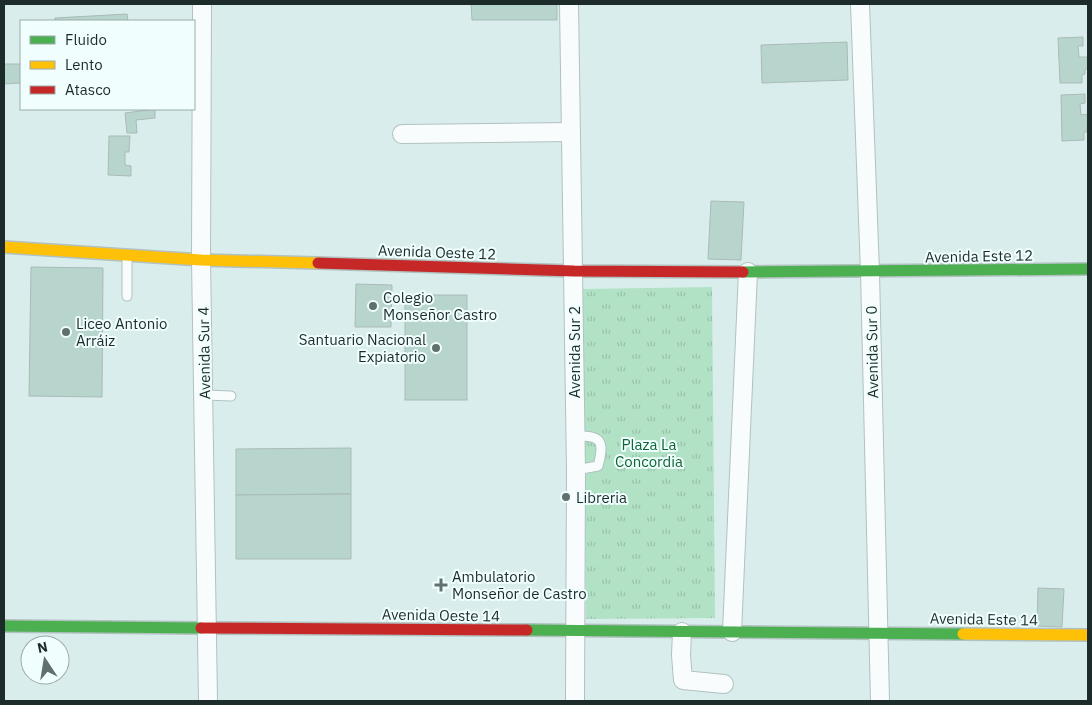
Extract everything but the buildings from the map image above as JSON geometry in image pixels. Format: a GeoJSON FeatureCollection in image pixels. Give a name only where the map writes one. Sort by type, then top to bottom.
{"type":"FeatureCollection","features":[{"type":"Feature","properties":{"kind":"street","name":"Avenida Sur 4"},"geometry":{"type":"LineString","coordinates":[[202,4],[201,260],[205,396],[208,701]]}},
{"type":"Feature","properties":{"kind":"street","name":"Avenida Sur 2"},"geometry":{"type":"LineString","coordinates":[[569,4],[576,470],[575,701]]}},
{"type":"Feature","properties":{"kind":"street","name":"Avenida Sur 0"},"geometry":{"type":"LineString","coordinates":[[860,4],[870,272],[880,701]]}},
{"type":"Feature","properties":{"kind":"street"},"geometry":{"type":"LineString","coordinates":[[402,134],[571,132]]}},
{"type":"Feature","properties":{"kind":"street","name":"Avenida Oeste 12"},"geometry":{"type":"LineString","coordinates":[[4,247],[201,260],[574,271],[870,272]]}},
{"type":"Feature","properties":{"kind":"street","name":"Avenida Este 12"},"geometry":{"type":"LineString","coordinates":[[870,272],[1088,269]]}},
{"type":"Feature","properties":{"kind":"street"},"geometry":{"type":"LineString","coordinates":[[732,632],[748,272]]}},
{"type":"Feature","properties":{"kind":"street","name":"Avenida Oeste 14"},"geometry":{"type":"LineString","coordinates":[[4,626],[208,626],[575,632],[878,633]]}},
{"type":"Feature","properties":{"kind":"street"},"geometry":{"type":"LineString","coordinates":[[682,632],[681,655],[684,680],[724,684]]}},
{"type":"Feature","properties":{"kind":"street","name":"Avenida Este 14"},"geometry":{"type":"LineString","coordinates":[[878,633],[1088,635]]}},
{"type":"Feature","properties":{"kind":"lane"},"geometry":{"type":"LineString","coordinates":[[127,296],[128,254]]}},
{"type":"Feature","properties":{"kind":"lane"},"geometry":{"type":"LineString","coordinates":[[205,396],[231,396]]}},
{"type":"Feature","properties":{"kind":"lane"},"geometry":{"type":"LineString","coordinates":[[574,436],[595,436],[599,439],[602,448],[598,466],[576,470]]}},
{"type":"Feature","properties":{"kind":"green space","name":"Plaza La Concordia"},"geometry":{"type":"Polygon","coordinates":[[[712,287],[715,618],[586,619],[583,289],[712,287]]]}},
{"type":"Feature","properties":{"kind":"traffic: fast"},"geometry":{"type":"LineString","coordinates":[[743,272],[1088,269]]}},
{"type":"Feature","properties":{"kind":"traffic: fast"},"geometry":{"type":"LineString","coordinates":[[4,626],[201,628]]}},
{"type":"Feature","properties":{"kind":"traffic: fast"},"geometry":{"type":"LineString","coordinates":[[527,630],[963,634]]}},
{"type":"Feature","properties":{"kind":"traffic: slow"},"geometry":{"type":"LineString","coordinates":[[4,247],[201,260],[318,263]]}},
{"type":"Feature","properties":{"kind":"traffic: slow"},"geometry":{"type":"LineString","coordinates":[[963,634],[1088,635]]}},
{"type":"Feature","properties":{"kind":"traffic: jam"},"geometry":{"type":"LineString","coordinates":[[318,263],[574,271],[743,272]]}},
{"type":"Feature","properties":{"kind":"traffic: jam"},"geometry":{"type":"LineString","coordinates":[[201,628],[527,630]]}},
{"type":"Feature","properties":{"kind":"place","name":"Colegio Monseñor Castro"},"geometry":{"type":"Point","coordinates":[373,306]}},
{"type":"Feature","properties":{"kind":"place","name":"Liceo Antonio Arráiz"},"geometry":{"type":"Point","coordinates":[66,332]}},
{"type":"Feature","properties":{"kind":"place","name":"Santuario Nacional Expiatorio"},"geometry":{"type":"Point","coordinates":[436,348]}},
{"type":"Feature","properties":{"kind":"place","name":"Libreria"},"geometry":{"type":"Point","coordinates":[566,497]}},
{"type":"Feature","properties":{"kind":"place","name":"Ambulatorio Monseñor de Castro"},"geometry":{"type":"Point","coordinates":[441,585]}}]}
